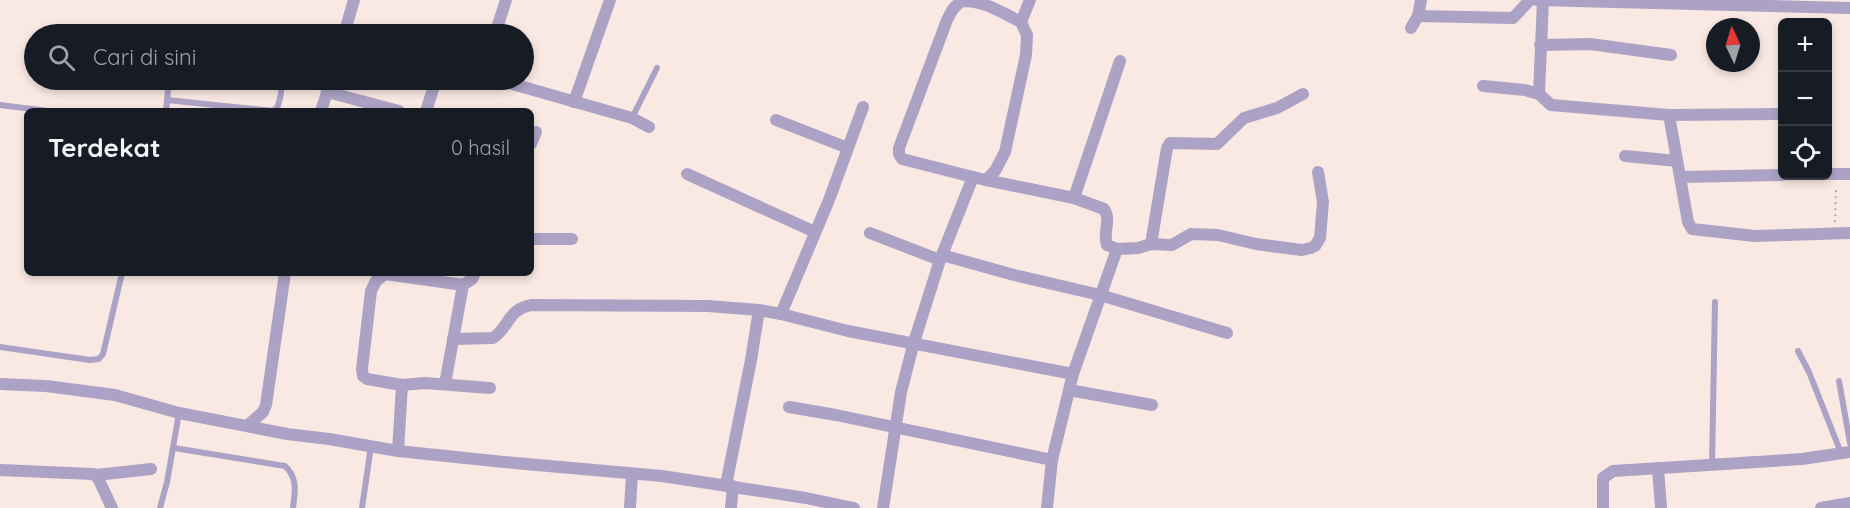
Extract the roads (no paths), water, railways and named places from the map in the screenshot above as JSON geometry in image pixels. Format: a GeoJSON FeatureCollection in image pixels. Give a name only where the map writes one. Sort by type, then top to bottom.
{"type":"FeatureCollection","features":[{"type":"Feature","properties":{"kind":"street"},"geometry":{"type":"LineString","coordinates":[[347,24],[354,0]]}},
{"type":"Feature","properties":{"kind":"street"},"geometry":{"type":"LineString","coordinates":[[498,24],[506,0]]}},
{"type":"Feature","properties":{"kind":"street"},"geometry":{"type":"LineString","coordinates":[[574,102],[610,0]]}},
{"type":"Feature","properties":{"kind":"street"},"geometry":{"type":"LineString","coordinates":[[986,180],[995,171],[1005,152],[1026,55],[1027,35],[1021,22],[990,6],[972,0],[961,1],[947,20],[899,148],[902,159],[986,180],[1074,198],[1104,209],[1108,220],[1105,242],[1117,249],[1138,248],[1151,244],[1172,245],[1191,234],[1302,250],[1311,248],[1320,238],[1323,202],[1318,172]]}},
{"type":"Feature","properties":{"kind":"street"},"geometry":{"type":"LineString","coordinates":[[1021,22],[1030,0]]}},
{"type":"Feature","properties":{"kind":"street"},"geometry":{"type":"LineString","coordinates":[[1411,28],[1418,16],[1421,0]]}},
{"type":"Feature","properties":{"kind":"street"},"geometry":{"type":"LineString","coordinates":[[1418,16],[1513,18],[1530,0]]}},
{"type":"Feature","properties":{"kind":"street"},"geometry":{"type":"LineString","coordinates":[[1539,94],[1541,0],[1795,4],[1850,8]]}},
{"type":"Feature","properties":{"kind":"street"},"geometry":{"type":"LineString","coordinates":[[1540,45],[1590,44],[1671,55]]}},
{"type":"Feature","properties":{"kind":"street"},"geometry":{"type":"LineString","coordinates":[[1074,198],[1120,61]]}},
{"type":"Feature","properties":{"kind":"street"},"geometry":{"type":"LineString","coordinates":[[1483,86],[1525,90],[1539,94],[1551,105],[1669,115],[1778,114]]}},
{"type":"Feature","properties":{"kind":"street"},"geometry":{"type":"LineString","coordinates":[[427,108],[433,90]]}},
{"type":"Feature","properties":{"kind":"street"},"geometry":{"type":"LineString","coordinates":[[533,90],[632,118],[649,127]]}},
{"type":"Feature","properties":{"kind":"street"},"geometry":{"type":"LineString","coordinates":[[322,108],[327,92],[388,108]]}},
{"type":"Feature","properties":{"kind":"street"},"geometry":{"type":"LineString","coordinates":[[1151,244],[1167,148],[1170,143],[1217,144],[1244,118],[1277,108],[1303,94]]}},
{"type":"Feature","properties":{"kind":"street"},"geometry":{"type":"LineString","coordinates":[[781,314],[829,200],[863,107]]}},
{"type":"Feature","properties":{"kind":"street"},"geometry":{"type":"LineString","coordinates":[[1669,115],[1688,222],[1692,229],[1755,236],[1850,233]]}},
{"type":"Feature","properties":{"kind":"street"},"geometry":{"type":"LineString","coordinates":[[776,120],[848,148]]}},
{"type":"Feature","properties":{"kind":"street"},"geometry":{"type":"LineString","coordinates":[[1625,156],[1677,161]]}},
{"type":"Feature","properties":{"kind":"street"},"geometry":{"type":"LineString","coordinates":[[687,174],[815,232]]}},
{"type":"Feature","properties":{"kind":"street"},"geometry":{"type":"LineString","coordinates":[[1832,174],[1850,174]]}},
{"type":"Feature","properties":{"kind":"street"},"geometry":{"type":"LineString","coordinates":[[1681,177],[1778,175]]}},
{"type":"Feature","properties":{"kind":"street"},"geometry":{"type":"LineString","coordinates":[[883,508],[901,392],[914,342],[941,258],[973,177]]}},
{"type":"Feature","properties":{"kind":"street"},"geometry":{"type":"LineString","coordinates":[[870,233],[941,258],[1100,295],[1227,333]]}},
{"type":"Feature","properties":{"kind":"street"},"geometry":{"type":"LineString","coordinates":[[534,239],[572,239]]}},
{"type":"Feature","properties":{"kind":"street"},"geometry":{"type":"LineString","coordinates":[[1047,508],[1052,460],[1073,374],[1117,249]]}},
{"type":"Feature","properties":{"kind":"street"},"geometry":{"type":"LineString","coordinates":[[248,425],[263,412],[266,405],[285,276]]}},
{"type":"Feature","properties":{"kind":"street"},"geometry":{"type":"LineString","coordinates":[[383,276],[373,285],[363,376],[367,379],[402,385],[425,383],[490,388]]}},
{"type":"Feature","properties":{"kind":"street"},"geometry":{"type":"LineString","coordinates":[[399,276],[463,285],[474,276]]}},
{"type":"Feature","properties":{"kind":"street"},"geometry":{"type":"LineString","coordinates":[[445,384],[463,285]]}},
{"type":"Feature","properties":{"kind":"street"},"geometry":{"type":"LineString","coordinates":[[453,339],[493,338],[499,334],[508,318],[516,311],[532,305],[708,306],[781,314],[848,331],[1073,374]]}},
{"type":"Feature","properties":{"kind":"street"},"geometry":{"type":"LineString","coordinates":[[731,508],[730,486],[759,310]]}},
{"type":"Feature","properties":{"kind":"street"},"geometry":{"type":"LineString","coordinates":[[0,384],[45,386],[115,395],[179,413],[287,434],[398,451],[662,476],[851,508]]}},
{"type":"Feature","properties":{"kind":"street"},"geometry":{"type":"LineString","coordinates":[[398,451],[402,385]]}},
{"type":"Feature","properties":{"kind":"street"},"geometry":{"type":"LineString","coordinates":[[1069,390],[1152,405]]}},
{"type":"Feature","properties":{"kind":"street"},"geometry":{"type":"LineString","coordinates":[[789,407],[1052,460]]}},
{"type":"Feature","properties":{"kind":"street"},"geometry":{"type":"LineString","coordinates":[[1603,508],[1602,484],[1607,474],[1620,470],[1802,459],[1845,453]]}},
{"type":"Feature","properties":{"kind":"street"},"geometry":{"type":"LineString","coordinates":[[1658,468],[1660,508]]}},
{"type":"Feature","properties":{"kind":"street"},"geometry":{"type":"LineString","coordinates":[[0,470],[96,475],[151,470]]}},
{"type":"Feature","properties":{"kind":"street"},"geometry":{"type":"LineString","coordinates":[[630,508],[632,474]]}},
{"type":"Feature","properties":{"kind":"street"},"geometry":{"type":"LineString","coordinates":[[96,475],[112,508]]}},
{"type":"Feature","properties":{"kind":"street"},"geometry":{"type":"LineString","coordinates":[[1821,508],[1850,503]]}},
{"type":"Feature","properties":{"kind":"lane"},"geometry":{"type":"LineString","coordinates":[[632,118],[657,68]]}},
{"type":"Feature","properties":{"kind":"lane"},"geometry":{"type":"LineString","coordinates":[[166,108],[168,90]]}},
{"type":"Feature","properties":{"kind":"lane"},"geometry":{"type":"LineString","coordinates":[[277,108],[281,90]]}},
{"type":"Feature","properties":{"kind":"lane"},"geometry":{"type":"LineString","coordinates":[[167,100],[244,108]]}},
{"type":"Feature","properties":{"kind":"lane"},"geometry":{"type":"LineString","coordinates":[[0,105],[24,108]]}},
{"type":"Feature","properties":{"kind":"lane"},"geometry":{"type":"LineString","coordinates":[[0,347],[90,360],[99,358],[103,354],[121,276]]}},
{"type":"Feature","properties":{"kind":"lane"},"geometry":{"type":"LineString","coordinates":[[1712,465],[1715,302]]}},
{"type":"Feature","properties":{"kind":"lane"},"geometry":{"type":"LineString","coordinates":[[1798,351],[1845,453]]}},
{"type":"Feature","properties":{"kind":"lane"},"geometry":{"type":"LineString","coordinates":[[1839,381],[1850,443]]}},
{"type":"Feature","properties":{"kind":"lane"},"geometry":{"type":"LineString","coordinates":[[160,508],[179,413]]}},
{"type":"Feature","properties":{"kind":"lane"},"geometry":{"type":"LineString","coordinates":[[362,508],[371,446]]}},
{"type":"Feature","properties":{"kind":"lane"},"geometry":{"type":"LineString","coordinates":[[174,447],[285,466],[291,471],[296,483],[293,508]]}}]}
